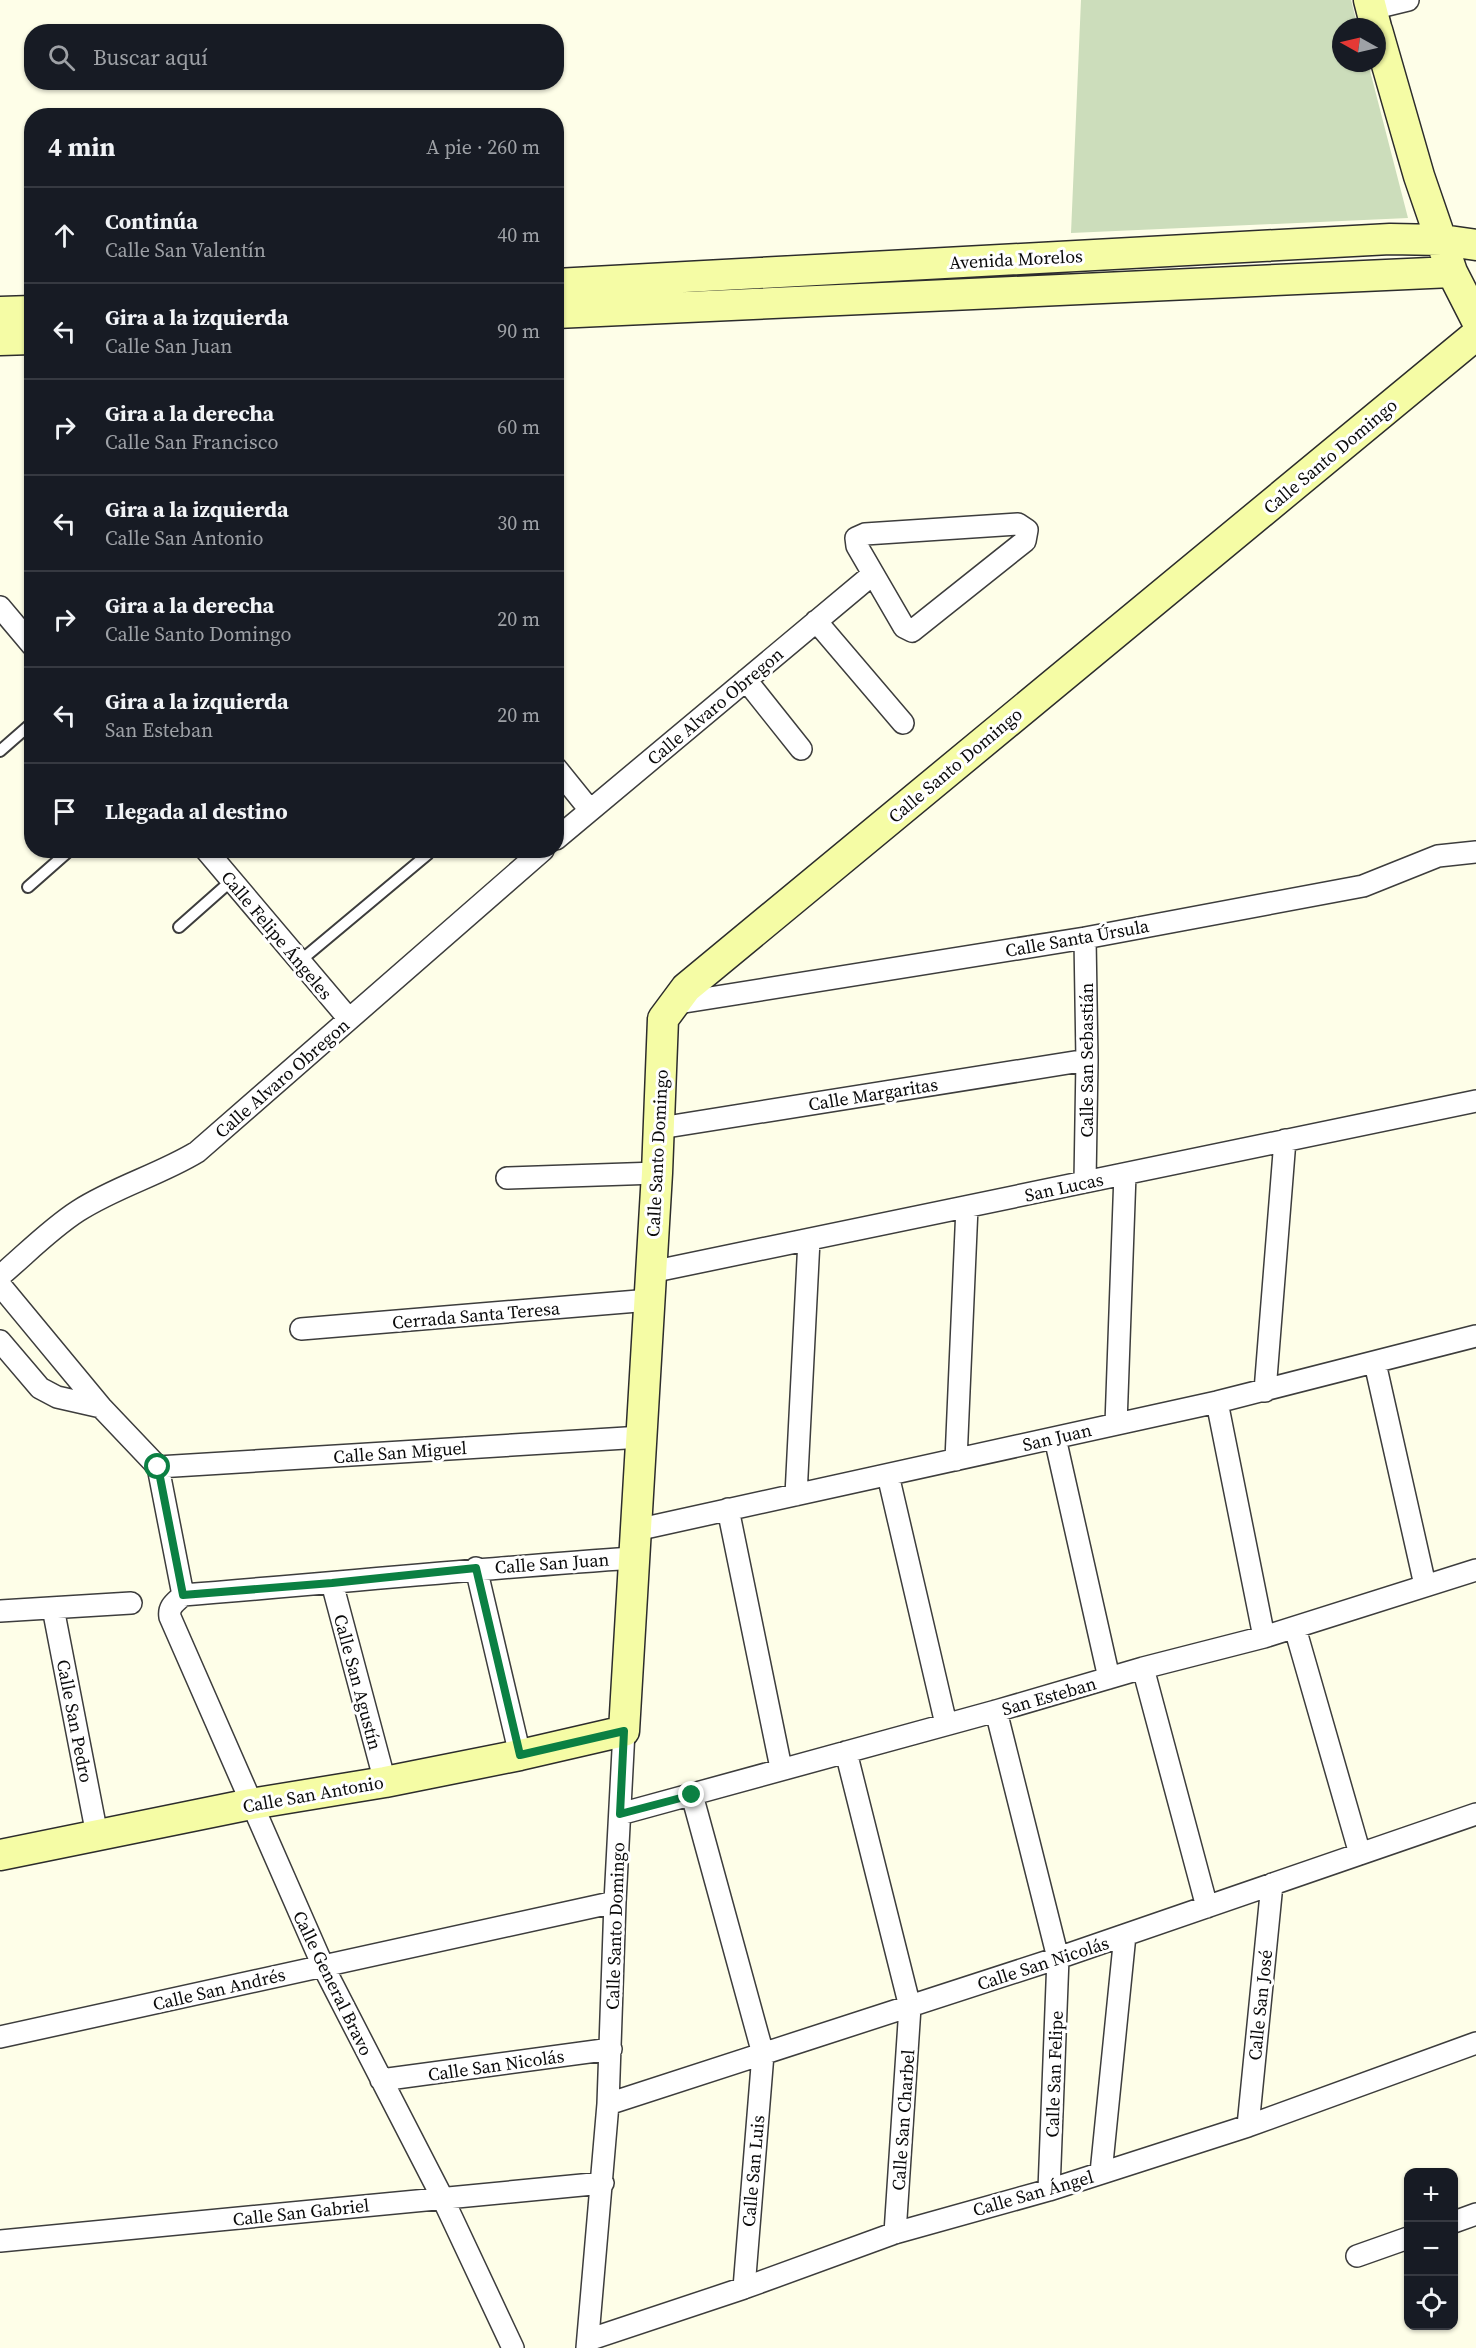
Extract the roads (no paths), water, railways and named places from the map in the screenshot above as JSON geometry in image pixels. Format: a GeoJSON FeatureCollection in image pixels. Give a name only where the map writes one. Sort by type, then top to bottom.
{"type":"FeatureCollection","features":[{"type":"Feature","properties":{"kind":"main road"},"geometry":{"type":"LineString","coordinates":[[1373,16],[1419,176],[1452,272],[1476,319]]}},
{"type":"Feature","properties":{"kind":"main road","name":"Avenida Morelos"},"geometry":{"type":"LineString","coordinates":[[564,284],[1390,239],[1442,240],[1476,245]]}},
{"type":"Feature","properties":{"kind":"main road","name":"Avenida Morelos"},"geometry":{"type":"LineString","coordinates":[[564,313],[1452,272]]}},
{"type":"Feature","properties":{"kind":"main road"},"geometry":{"type":"LineString","coordinates":[[0,312],[24,311]]}},
{"type":"Feature","properties":{"kind":"main road","name":"Calle Santo Domingo"},"geometry":{"type":"LineString","coordinates":[[624,1731],[660,1128],[663,1019],[672,1004],[686,988],[1476,335]]}},
{"type":"Feature","properties":{"kind":"main road"},"geometry":{"type":"LineString","coordinates":[[0,340],[24,339]]}},
{"type":"Feature","properties":{"kind":"main road","name":"Calle San Antonio"},"geometry":{"type":"LineString","coordinates":[[0,1855],[250,1804],[385,1782],[624,1731]]}},
{"type":"Feature","properties":{"kind":"street"},"geometry":{"type":"LineString","coordinates":[[1373,16],[1408,0]]}},
{"type":"Feature","properties":{"kind":"street"},"geometry":{"type":"LineString","coordinates":[[1071,256],[1072,290]]}},
{"type":"Feature","properties":{"kind":"street"},"geometry":{"type":"LineString","coordinates":[[1018,524],[1027,530],[1025,541],[912,631],[904,627],[873,574],[857,546],[856,538],[865,534],[1018,524]]}},
{"type":"Feature","properties":{"kind":"street","name":"Calle Alvaro Obregon"},"geometry":{"type":"LineString","coordinates":[[564,832],[873,574]]}},
{"type":"Feature","properties":{"kind":"street"},"geometry":{"type":"LineString","coordinates":[[0,607],[24,636]]}},
{"type":"Feature","properties":{"kind":"street"},"geometry":{"type":"LineString","coordinates":[[816,621],[903,723]]}},
{"type":"Feature","properties":{"kind":"street"},"geometry":{"type":"LineString","coordinates":[[746,680],[801,749]]}},
{"type":"Feature","properties":{"kind":"street"},"geometry":{"type":"LineString","coordinates":[[564,778],[590,810]]}},
{"type":"Feature","properties":{"kind":"street","name":"Calle Santa Úrsula"},"geometry":{"type":"LineString","coordinates":[[672,1004],[1085,938],[1363,886],[1438,856],[1476,852]]}},
{"type":"Feature","properties":{"kind":"street","name":"Calle Felipe Ángeles"},"geometry":{"type":"LineString","coordinates":[[212,858],[349,1019]]}},
{"type":"Feature","properties":{"kind":"street","name":"Calle Alvaro Obregon"},"geometry":{"type":"LineString","coordinates":[[0,1276],[76,1212],[197,1152],[534,858]]}},
{"type":"Feature","properties":{"kind":"street","name":"Calle San Sebastián"},"geometry":{"type":"LineString","coordinates":[[1085,938],[1087,1060],[1085,1182]]}},
{"type":"Feature","properties":{"kind":"street","name":"Calle Margaritas"},"geometry":{"type":"LineString","coordinates":[[660,1128],[1087,1060]]}},
{"type":"Feature","properties":{"kind":"street","name":"San Lucas"},"geometry":{"type":"LineString","coordinates":[[650,1286],[809,1240],[1476,1101]]}},
{"type":"Feature","properties":{"kind":"street"},"geometry":{"type":"LineString","coordinates":[[1265,1391],[1285,1140]]}},
{"type":"Feature","properties":{"kind":"street"},"geometry":{"type":"LineString","coordinates":[[507,1178],[657,1173]]}},
{"type":"Feature","properties":{"kind":"street"},"geometry":{"type":"LineString","coordinates":[[1116,1424],[1125,1174]]}},
{"type":"Feature","properties":{"kind":"street"},"geometry":{"type":"LineString","coordinates":[[956,1460],[968,1207]]}},
{"type":"Feature","properties":{"kind":"street"},"geometry":{"type":"LineString","coordinates":[[796,1495],[809,1240]]}},
{"type":"Feature","properties":{"kind":"street"},"geometry":{"type":"LineString","coordinates":[[0,1286],[101,1407],[158,1467],[183,1595]]}},
{"type":"Feature","properties":{"kind":"street","name":"Cerrada Santa Teresa"},"geometry":{"type":"LineString","coordinates":[[301,1329],[650,1286]]}},
{"type":"Feature","properties":{"kind":"street","name":"San Juan"},"geometry":{"type":"LineString","coordinates":[[635,1544],[728,1509],[1265,1391],[1476,1336]]}},
{"type":"Feature","properties":{"kind":"street"},"geometry":{"type":"LineString","coordinates":[[0,1341],[40,1388],[57,1397],[101,1407]]}},
{"type":"Feature","properties":{"kind":"street"},"geometry":{"type":"LineString","coordinates":[[1375,1363],[1425,1585]]}},
{"type":"Feature","properties":{"kind":"street"},"geometry":{"type":"LineString","coordinates":[[1217,1402],[1264,1637]]}},
{"type":"Feature","properties":{"kind":"street","name":"Calle San Miguel"},"geometry":{"type":"LineString","coordinates":[[158,1467],[642,1437]]}},
{"type":"Feature","properties":{"kind":"street"},"geometry":{"type":"LineString","coordinates":[[1055,1438],[1109,1678]]}},
{"type":"Feature","properties":{"kind":"street"},"geometry":{"type":"LineString","coordinates":[[888,1475],[946,1724]]}},
{"type":"Feature","properties":{"kind":"street"},"geometry":{"type":"LineString","coordinates":[[728,1509],[781,1768]]}},
{"type":"Feature","properties":{"kind":"street","name":"Calle San Juan"},"geometry":{"type":"LineString","coordinates":[[183,1595],[476,1568],[635,1544]]}},
{"type":"Feature","properties":{"kind":"street"},"geometry":{"type":"LineString","coordinates":[[476,1568],[520,1755]]}},
{"type":"Feature","properties":{"kind":"street","name":"San Esteban"},"geometry":{"type":"LineString","coordinates":[[620,1814],[781,1768],[996,1711],[1143,1668],[1264,1637],[1476,1570]]}},
{"type":"Feature","properties":{"kind":"street","name":"Calle San Agustín"},"geometry":{"type":"LineString","coordinates":[[332,1583],[385,1782]]}},
{"type":"Feature","properties":{"kind":"street","name":"Calle General Bravo"},"geometry":{"type":"LineString","coordinates":[[183,1595],[169,1611],[250,1804],[323,1966],[443,2199],[513,2348]]}},
{"type":"Feature","properties":{"kind":"street"},"geometry":{"type":"LineString","coordinates":[[0,1611],[131,1603]]}},
{"type":"Feature","properties":{"kind":"street","name":"Calle San Pedro"},"geometry":{"type":"LineString","coordinates":[[53,1608],[97,1834]]}},
{"type":"Feature","properties":{"kind":"street"},"geometry":{"type":"LineString","coordinates":[[1295,1628],[1360,1854]]}},
{"type":"Feature","properties":{"kind":"street"},"geometry":{"type":"LineString","coordinates":[[1143,1668],[1207,1907]]}},
{"type":"Feature","properties":{"kind":"street","name":"Calle San Felipe"},"geometry":{"type":"LineString","coordinates":[[996,1711],[1058,1958],[1049,2190]]}},
{"type":"Feature","properties":{"kind":"street","name":"Calle Santo Domingo"},"geometry":{"type":"LineString","coordinates":[[588,2344],[608,2103],[624,1731]]}},
{"type":"Feature","properties":{"kind":"street","name":"Calle San Charbel"},"geometry":{"type":"LineString","coordinates":[[846,1752],[910,2007],[895,2233]]}},
{"type":"Feature","properties":{"kind":"street","name":"Calle San Luis"},"geometry":{"type":"LineString","coordinates":[[692,1795],[762,2054],[744,2288]]}},
{"type":"Feature","properties":{"kind":"street","name":"Calle San Nicolás"},"geometry":{"type":"LineString","coordinates":[[608,2103],[1058,1958],[1476,1814]]}},
{"type":"Feature","properties":{"kind":"street","name":"Calle San José"},"geometry":{"type":"LineString","coordinates":[[1248,2126],[1272,1884]]}},
{"type":"Feature","properties":{"kind":"street","name":"Calle San Andrés"},"geometry":{"type":"LineString","coordinates":[[0,2037],[615,1902]]}},
{"type":"Feature","properties":{"kind":"street"},"geometry":{"type":"LineString","coordinates":[[1101,2174],[1125,1935]]}},
{"type":"Feature","properties":{"kind":"street","name":"Calle San Ángel"},"geometry":{"type":"LineString","coordinates":[[588,2344],[895,2233],[1049,2190],[1248,2126],[1476,2043]]}},
{"type":"Feature","properties":{"kind":"street","name":"Calle San Nicolás"},"geometry":{"type":"LineString","coordinates":[[381,2080],[611,2049]]}},
{"type":"Feature","properties":{"kind":"street","name":"Calle San Gabriel"},"geometry":{"type":"LineString","coordinates":[[0,2241],[603,2183]]}},
{"type":"Feature","properties":{"kind":"street"},"geometry":{"type":"LineString","coordinates":[[1458,2221],[1476,2214]]}},
{"type":"Feature","properties":{"kind":"street"},"geometry":{"type":"LineString","coordinates":[[1357,2256],[1404,2239]]}},
{"type":"Feature","properties":{"kind":"lane"},"geometry":{"type":"LineString","coordinates":[[0,751],[24,730]]}},
{"type":"Feature","properties":{"kind":"lane"},"geometry":{"type":"LineString","coordinates":[[28,887],[61,858]]}},
{"type":"Feature","properties":{"kind":"lane"},"geometry":{"type":"LineString","coordinates":[[300,962],[423,858]]}},
{"type":"Feature","properties":{"kind":"lane"},"geometry":{"type":"LineString","coordinates":[[179,927],[231,881]]}}]}
